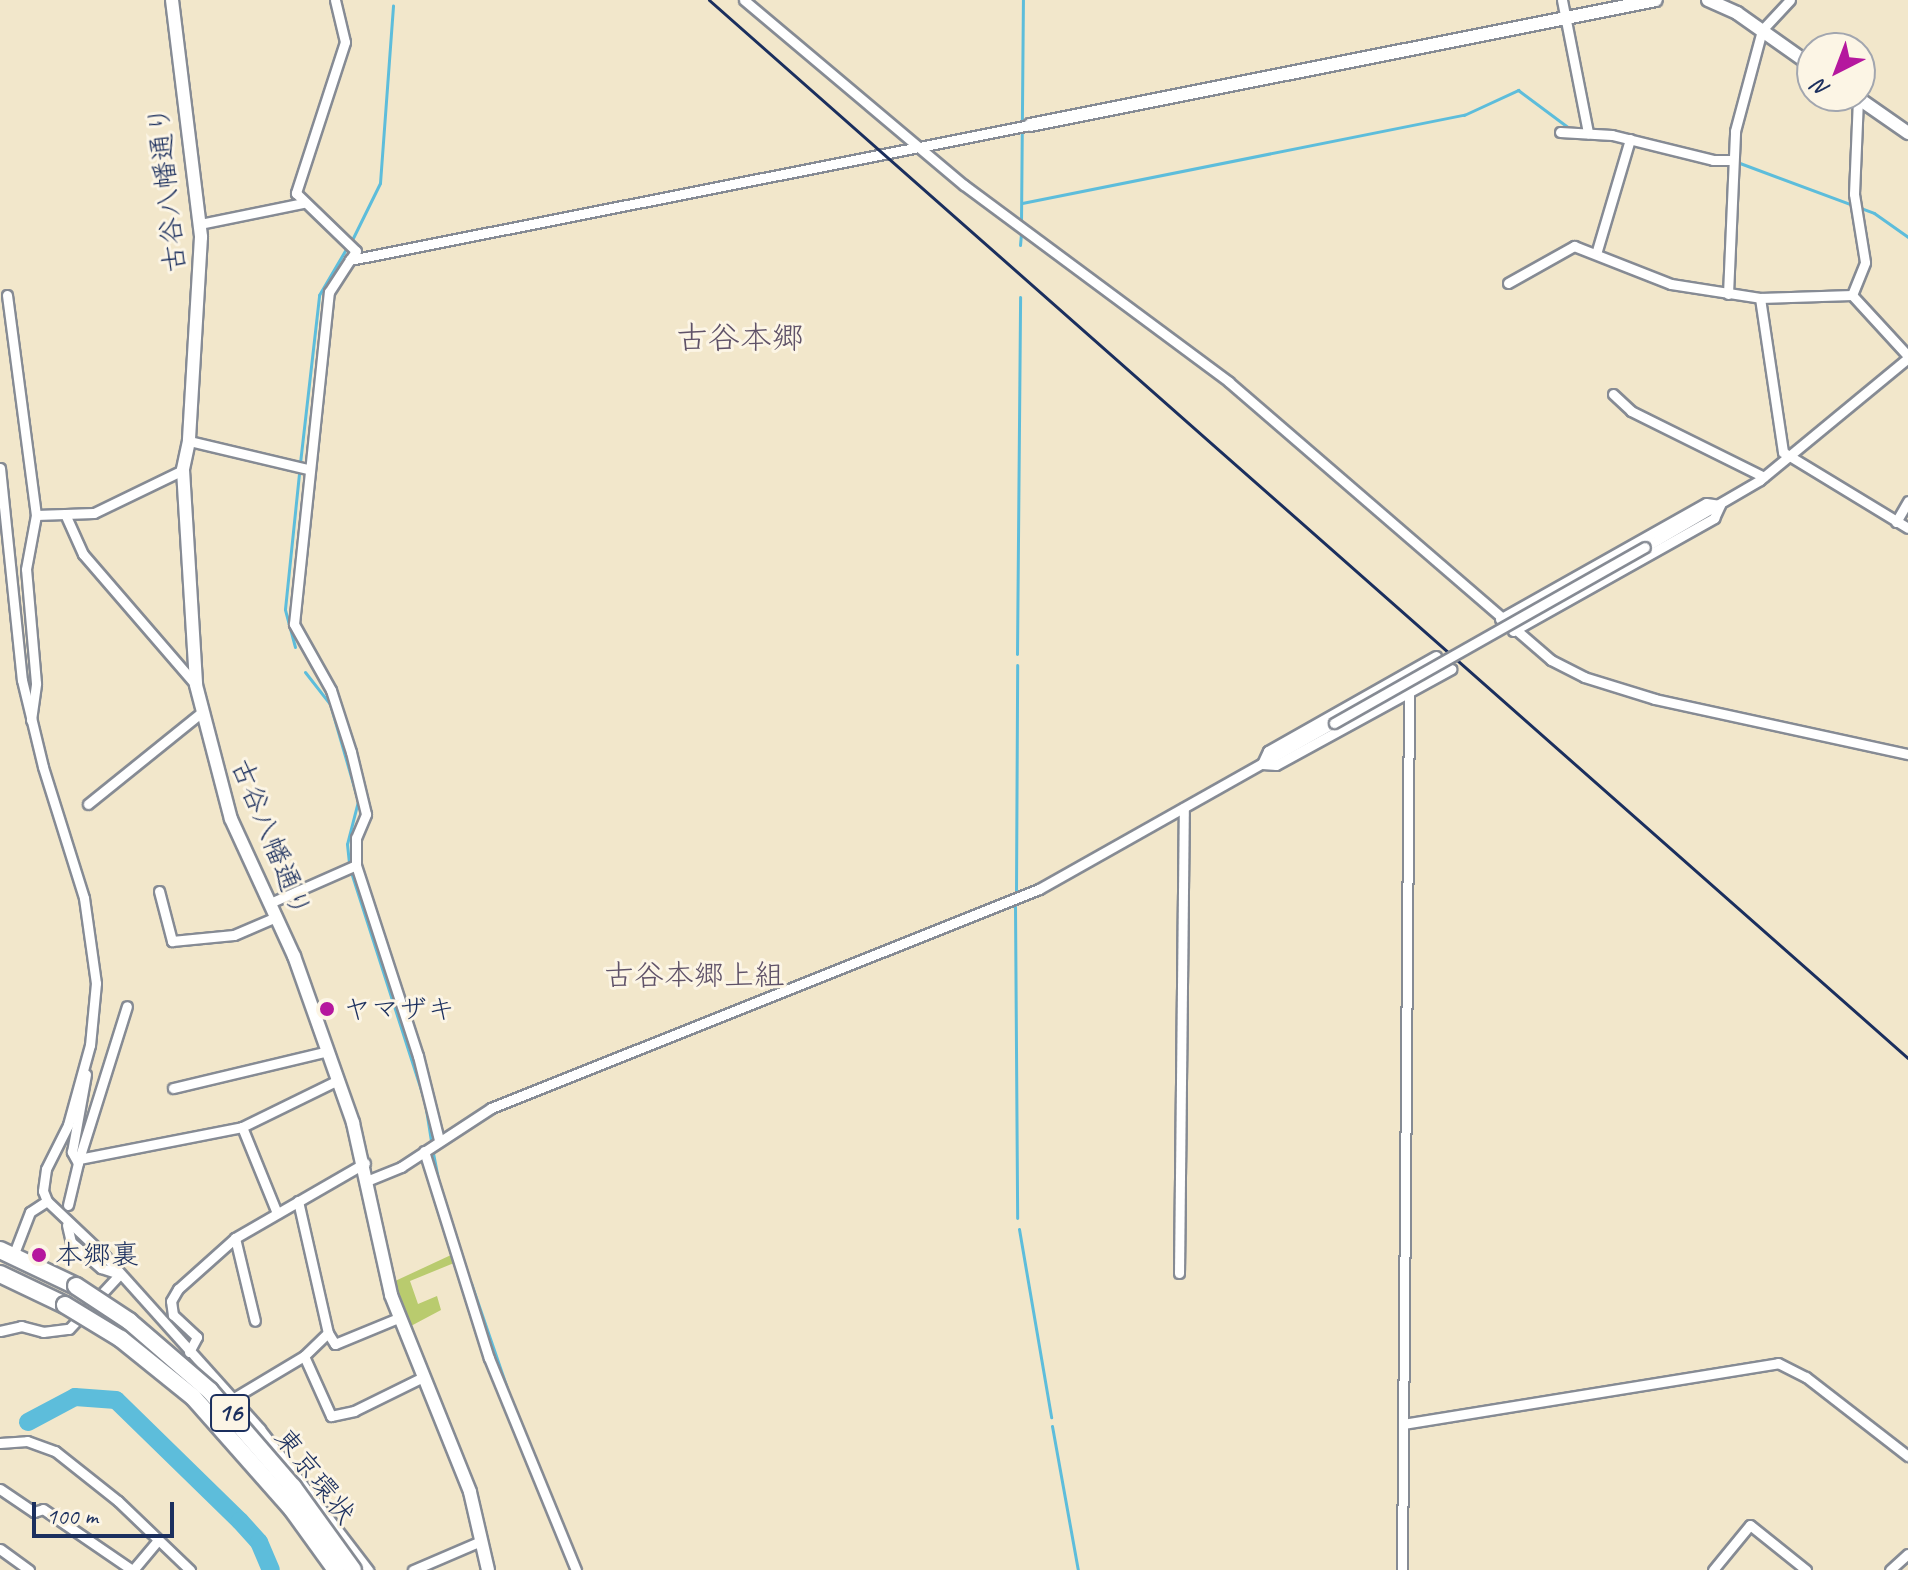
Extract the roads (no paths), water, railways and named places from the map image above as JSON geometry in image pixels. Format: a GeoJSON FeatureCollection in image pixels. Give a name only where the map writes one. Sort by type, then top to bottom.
{"type":"FeatureCollection","features":[{"type":"Feature","properties":{"kind":"highway","name":"東京環状"},"geometry":{"type":"LineString","coordinates":[[6,1253],[76,1286],[129,1321],[210,1391],[293,1487],[353,1570]]}},
{"type":"Feature","properties":{"kind":"highway","name":"東京環状"},"geometry":{"type":"LineString","coordinates":[[1,1276],[65,1305],[134,1348],[202,1406],[292,1509],[336,1570]]}},
{"type":"Feature","properties":{"kind":"street","name":"古谷八幡通り"},"geometry":{"type":"LineString","coordinates":[[172,0],[200,224],[189,441],[183,470],[196,685],[231,819],[276,917],[338,1080],[365,1163],[398,1318],[470,1492],[488,1570]]}},
{"type":"Feature","properties":{"kind":"street"},"geometry":{"type":"LineString","coordinates":[[335,0],[345,42],[296,193],[356,251],[329,292],[307,469],[294,624],[331,690],[362,794],[366,814],[356,838],[356,865],[418,1056],[439,1140]]}},
{"type":"Feature","properties":{"kind":"street"},"geometry":{"type":"LineString","coordinates":[[744,0],[964,185],[1229,382],[1513,631],[1551,660],[1612,686],[1908,754]]}},
{"type":"Feature","properties":{"kind":"street"},"geometry":{"type":"LineString","coordinates":[[1562,0],[1588,133]]}},
{"type":"Feature","properties":{"kind":"street"},"geometry":{"type":"LineString","coordinates":[[350,260],[1656,0]]}},
{"type":"Feature","properties":{"kind":"street"},"geometry":{"type":"LineString","coordinates":[[1708,0],[1762,30],[1796,54]]}},
{"type":"Feature","properties":{"kind":"street"},"geometry":{"type":"LineString","coordinates":[[1728,294],[1731,160],[1762,30],[1790,0]]}},
{"type":"Feature","properties":{"kind":"street"},"geometry":{"type":"LineString","coordinates":[[1876,110],[1908,133]]}},
{"type":"Feature","properties":{"kind":"street"},"geometry":{"type":"LineString","coordinates":[[1852,295],[1865,262],[1854,194],[1857,112]]}},
{"type":"Feature","properties":{"kind":"street"},"geometry":{"type":"LineString","coordinates":[[1560,132],[1630,139],[1731,160]]}},
{"type":"Feature","properties":{"kind":"street"},"geometry":{"type":"LineString","coordinates":[[1596,254],[1630,139]]}},
{"type":"Feature","properties":{"kind":"street"},"geometry":{"type":"LineString","coordinates":[[200,224],[303,203]]}},
{"type":"Feature","properties":{"kind":"street"},"geometry":{"type":"LineString","coordinates":[[369,1180],[424,1151],[491,1108],[1025,895],[1720,505],[1788,459],[1908,357],[1852,295],[1760,298],[1671,284],[1574,246],[1508,283]]}},
{"type":"Feature","properties":{"kind":"street"},"geometry":{"type":"LineString","coordinates":[[7,295],[31,507],[36,515],[26,569],[36,683],[31,721]]}},
{"type":"Feature","properties":{"kind":"street"},"geometry":{"type":"LineString","coordinates":[[1760,298],[1788,459],[1908,528]]}},
{"type":"Feature","properties":{"kind":"street"},"geometry":{"type":"LineString","coordinates":[[1613,394],[1631,411],[1764,477]]}},
{"type":"Feature","properties":{"kind":"street"},"geometry":{"type":"LineString","coordinates":[[189,441],[307,469]]}},
{"type":"Feature","properties":{"kind":"street"},"geometry":{"type":"LineString","coordinates":[[0,468],[31,721],[78,875],[91,936],[94,1021],[68,1125],[42,1181],[47,1201],[120,1274],[232,1399],[325,1509],[368,1570]]}},
{"type":"Feature","properties":{"kind":"street"},"geometry":{"type":"LineString","coordinates":[[36,515],[94,513],[183,470]]}},
{"type":"Feature","properties":{"kind":"street"},"geometry":{"type":"LineString","coordinates":[[1896,522],[1908,501]]}},
{"type":"Feature","properties":{"kind":"street"},"geometry":{"type":"LineString","coordinates":[[1500,619],[1706,503],[1720,505]]}},
{"type":"Feature","properties":{"kind":"street"},"geometry":{"type":"LineString","coordinates":[[1513,631],[1714,518],[1720,505]]}},
{"type":"Feature","properties":{"kind":"street"},"geometry":{"type":"LineString","coordinates":[[65,514],[83,554],[196,685]]}},
{"type":"Feature","properties":{"kind":"street"},"geometry":{"type":"LineString","coordinates":[[1262,764],[1268,751],[1436,656]]}},
{"type":"Feature","properties":{"kind":"street"},"geometry":{"type":"LineString","coordinates":[[1262,764],[1276,765],[1451,669]]}},
{"type":"Feature","properties":{"kind":"street"},"geometry":{"type":"LineString","coordinates":[[1402,1570],[1409,691]]}},
{"type":"Feature","properties":{"kind":"street"},"geometry":{"type":"LineString","coordinates":[[88,804],[202,712]]}},
{"type":"Feature","properties":{"kind":"street"},"geometry":{"type":"LineString","coordinates":[[1179,1273],[1184,808]]}},
{"type":"Feature","properties":{"kind":"street"},"geometry":{"type":"LineString","coordinates":[[270,903],[356,865]]}},
{"type":"Feature","properties":{"kind":"street"},"geometry":{"type":"LineString","coordinates":[[159,891],[172,941],[234,935],[276,917]]}},
{"type":"Feature","properties":{"kind":"street"},"geometry":{"type":"LineString","coordinates":[[68,1205],[127,1006]]}},
{"type":"Feature","properties":{"kind":"street"},"geometry":{"type":"LineString","coordinates":[[173,1088],[328,1051]]}},
{"type":"Feature","properties":{"kind":"street"},"geometry":{"type":"LineString","coordinates":[[79,1161],[72,1152],[86,1088],[85,1066]]}},
{"type":"Feature","properties":{"kind":"street"},"geometry":{"type":"LineString","coordinates":[[79,1161],[242,1127],[338,1080]]}},
{"type":"Feature","properties":{"kind":"street"},"geometry":{"type":"LineString","coordinates":[[242,1127],[277,1213]]}},
{"type":"Feature","properties":{"kind":"street"},"geometry":{"type":"LineString","coordinates":[[424,1151],[489,1358],[576,1570]]}},
{"type":"Feature","properties":{"kind":"street"},"geometry":{"type":"LineString","coordinates":[[189,1352],[197,1337],[173,1315],[172,1297],[235,1238],[365,1163]]}},
{"type":"Feature","properties":{"kind":"street"},"geometry":{"type":"LineString","coordinates":[[6,1253],[30,1212],[47,1201]]}},
{"type":"Feature","properties":{"kind":"street"},"geometry":{"type":"LineString","coordinates":[[298,1201],[328,1333],[335,1344],[398,1318]]}},
{"type":"Feature","properties":{"kind":"street"},"geometry":{"type":"LineString","coordinates":[[67,1225],[71,1242],[101,1268],[120,1274]]}},
{"type":"Feature","properties":{"kind":"street"},"geometry":{"type":"LineString","coordinates":[[235,1238],[250,1283],[255,1321]]}},
{"type":"Feature","properties":{"kind":"street"},"geometry":{"type":"LineString","coordinates":[[0,1331],[69,1329],[120,1274]]}},
{"type":"Feature","properties":{"kind":"street"},"geometry":{"type":"LineString","coordinates":[[232,1399],[304,1356],[328,1333]]}},
{"type":"Feature","properties":{"kind":"street"},"geometry":{"type":"LineString","coordinates":[[304,1356],[331,1416],[354,1411],[423,1377]]}},
{"type":"Feature","properties":{"kind":"street"},"geometry":{"type":"LineString","coordinates":[[1403,1424],[1778,1363],[1806,1377],[1908,1456]]}},
{"type":"Feature","properties":{"kind":"street"},"geometry":{"type":"LineString","coordinates":[[0,1443],[27,1441],[55,1451],[190,1570]]}},
{"type":"Feature","properties":{"kind":"street"},"geometry":{"type":"LineString","coordinates":[[0,1489],[34,1512],[43,1509],[133,1570],[158,1540]]}},
{"type":"Feature","properties":{"kind":"street"},"geometry":{"type":"LineString","coordinates":[[1713,1570],[1750,1525],[1806,1570]]}},
{"type":"Feature","properties":{"kind":"street"},"geometry":{"type":"LineString","coordinates":[[413,1570],[481,1541]]}},
{"type":"Feature","properties":{"kind":"street"},"geometry":{"type":"LineString","coordinates":[[0,1549],[29,1570]]}},
{"type":"Feature","properties":{"kind":"street"},"geometry":{"type":"LineString","coordinates":[[1890,1570],[1908,1554]]}},
{"type":"Feature","properties":{"kind":"waterway"},"geometry":{"type":"LineString","coordinates":[[1021,222],[1023,0]]}},
{"type":"Feature","properties":{"kind":"waterway"},"geometry":{"type":"LineString","coordinates":[[350,244],[380,183],[393,5]]}},
{"type":"Feature","properties":{"kind":"waterway"},"geometry":{"type":"LineString","coordinates":[[1022,203],[1464,115],[1518,90],[1569,128]]}},
{"type":"Feature","properties":{"kind":"waterway"},"geometry":{"type":"LineString","coordinates":[[1737,162],[1874,213],[1908,237]]}},
{"type":"Feature","properties":{"kind":"waterway"},"geometry":{"type":"LineString","coordinates":[[1020,245],[1021,233]]}},
{"type":"Feature","properties":{"kind":"waterway"},"geometry":{"type":"LineString","coordinates":[[300,463],[319,295],[346,249]]}},
{"type":"Feature","properties":{"kind":"waterway"},"geometry":{"type":"LineString","coordinates":[[1017,654],[1020,297]]}},
{"type":"Feature","properties":{"kind":"waterway"},"geometry":{"type":"LineString","coordinates":[[295,647],[285,609],[299,473]]}},
{"type":"Feature","properties":{"kind":"waterway"},"geometry":{"type":"LineString","coordinates":[[1016,892],[1017,665]]}},
{"type":"Feature","properties":{"kind":"waterway"},"geometry":{"type":"LineString","coordinates":[[305,672],[330,704],[358,801],[347,844],[349,863]]}},
{"type":"Feature","properties":{"kind":"waterway"},"geometry":{"type":"LineString","coordinates":[[351,872],[425,1103],[431,1140]]}},
{"type":"Feature","properties":{"kind":"waterway"},"geometry":{"type":"LineString","coordinates":[[1015,906],[1017,1218]]}},
{"type":"Feature","properties":{"kind":"waterway"},"geometry":{"type":"LineString","coordinates":[[433,1153],[439,1185]]}},
{"type":"Feature","properties":{"kind":"waterway"},"geometry":{"type":"LineString","coordinates":[[1019,1229],[1051,1417]]}},
{"type":"Feature","properties":{"kind":"waterway"},"geometry":{"type":"LineString","coordinates":[[471,1283],[509,1394]]}},
{"type":"Feature","properties":{"kind":"waterway"},"geometry":{"type":"LineString","coordinates":[[28,1422],[75,1397],[116,1400],[240,1521],[259,1542],[271,1570]]}},
{"type":"Feature","properties":{"kind":"waterway"},"geometry":{"type":"LineString","coordinates":[[1052,1426],[1078,1570]]}},
{"type":"Feature","properties":{"kind":"waterway"},"geometry":{"type":"LineString","coordinates":[[1897,1570],[1908,1561]]}},
{"type":"Feature","properties":{"kind":"railway"},"geometry":{"type":"LineString","coordinates":[[709,0],[1908,1058]]}},
{"type":"Feature","properties":{"kind":"place","name":"ヤマザキ"},"geometry":{"type":"Point","coordinates":[327,1009]}},
{"type":"Feature","properties":{"kind":"place","name":"本郷裏"},"geometry":{"type":"Point","coordinates":[39,1255]}},
{"type":"Feature","properties":{"kind":"district","name":"古谷本郷"},"geometry":{"type":"Point","coordinates":[740,338]}},
{"type":"Feature","properties":{"kind":"district","name":"古谷本郷上組"},"geometry":{"type":"Point","coordinates":[694,975]}}]}
